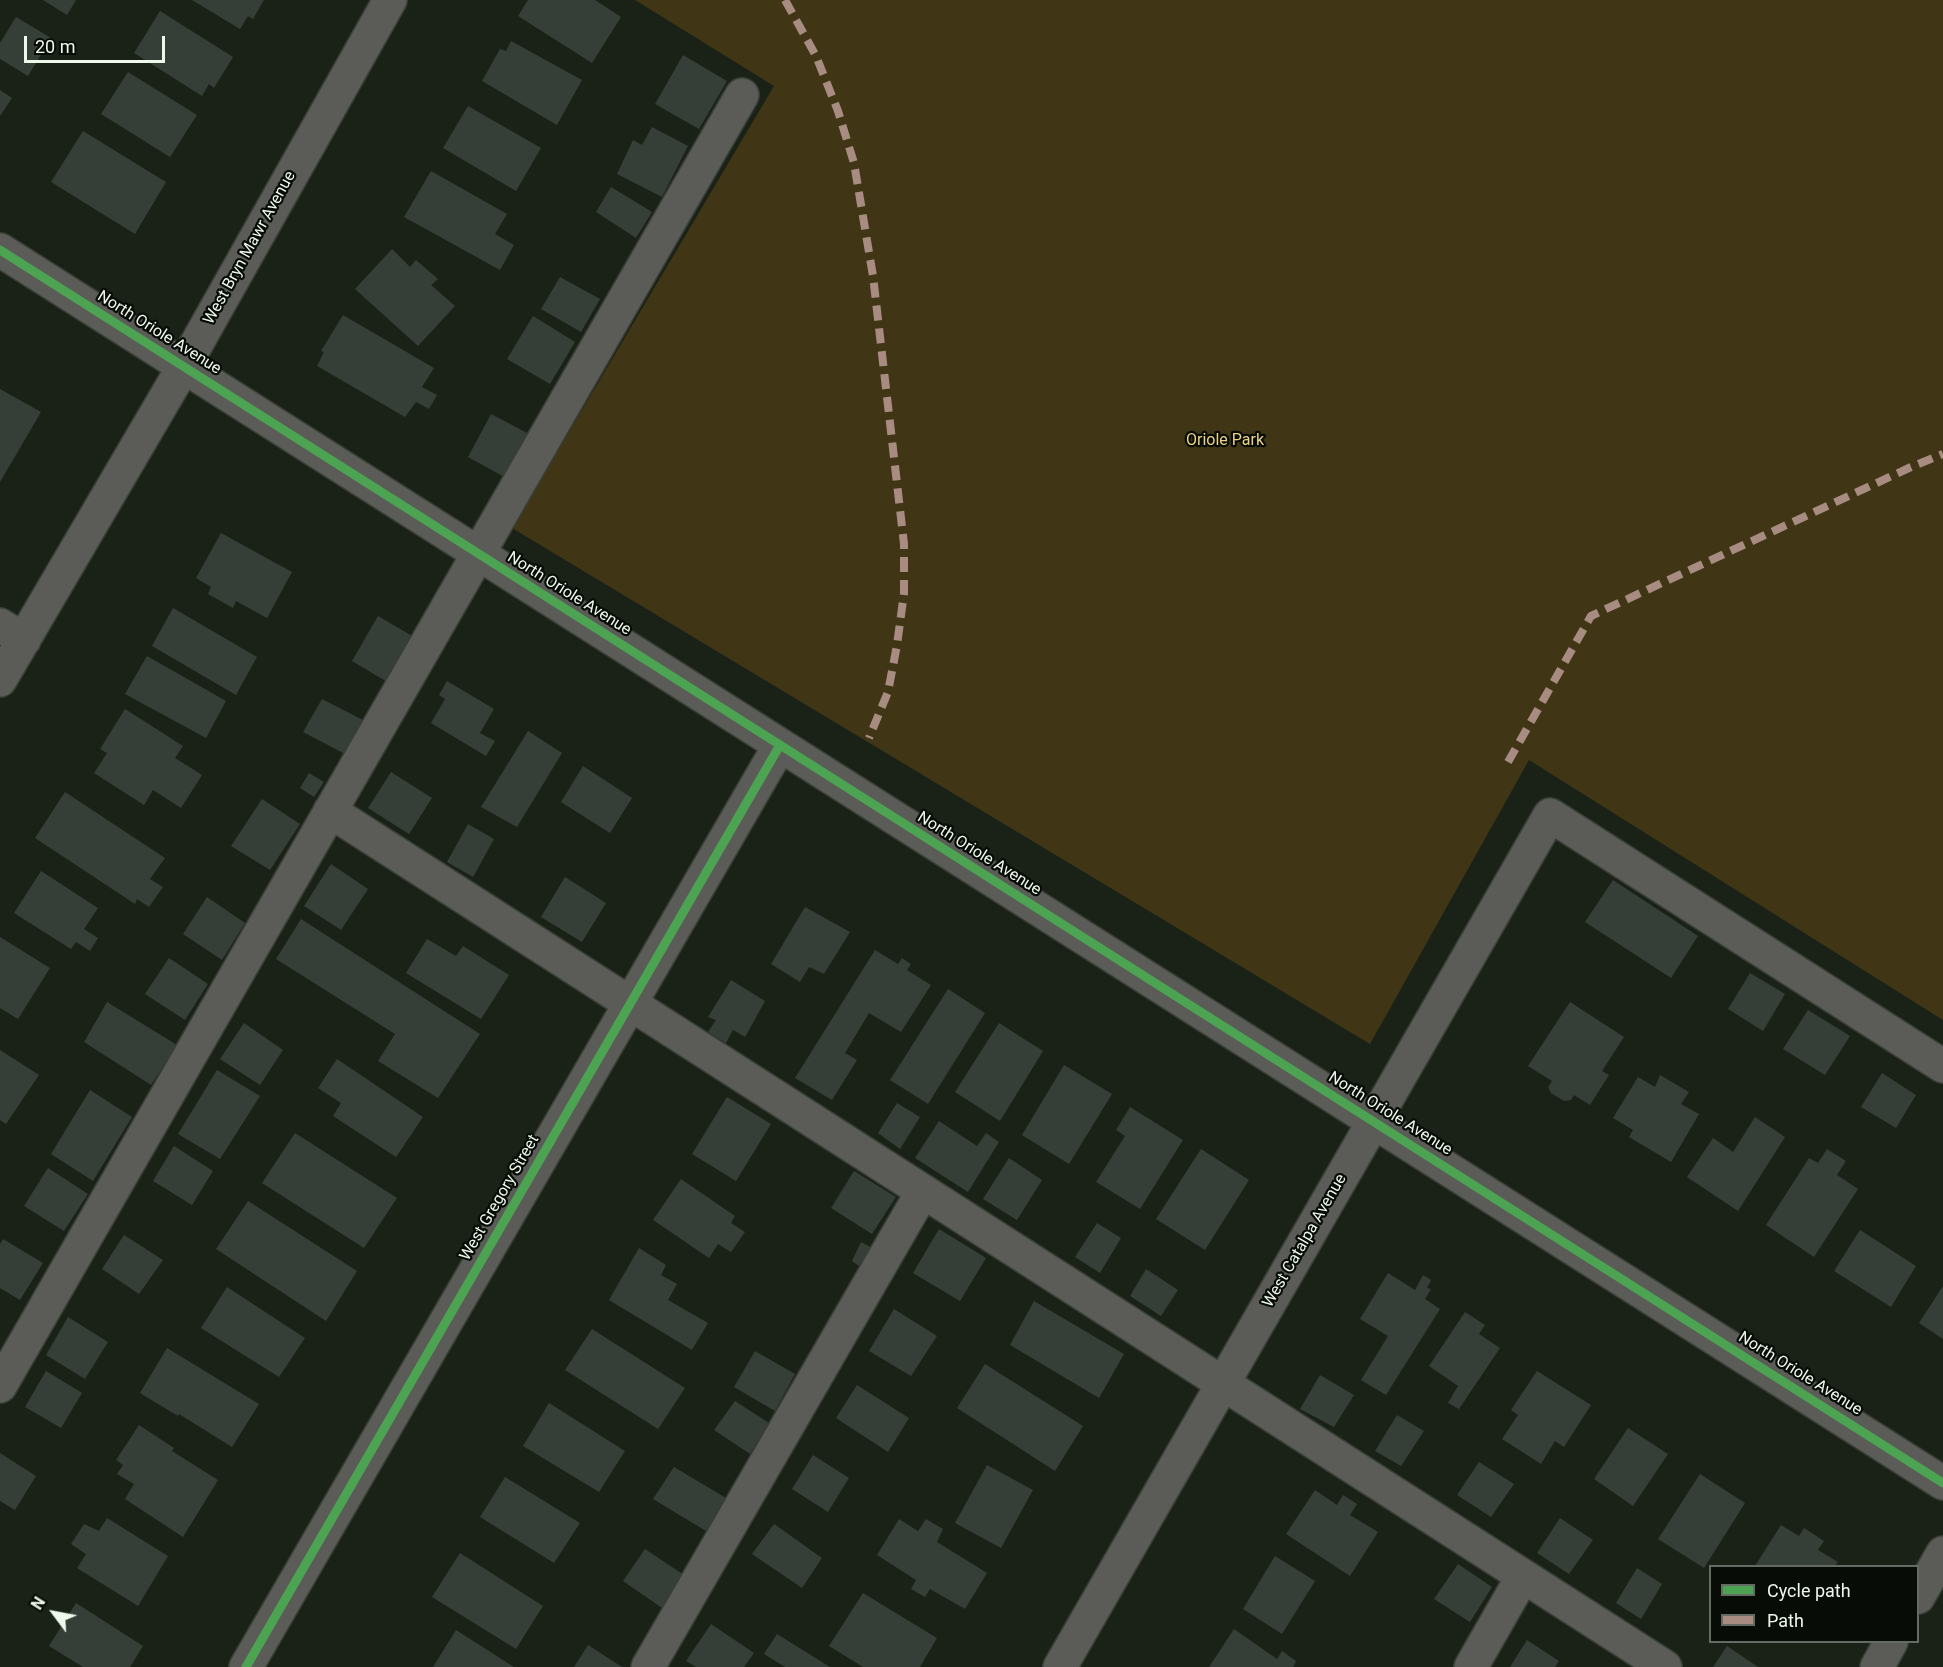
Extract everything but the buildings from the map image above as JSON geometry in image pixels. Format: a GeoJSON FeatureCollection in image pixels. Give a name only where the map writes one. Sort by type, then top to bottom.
{"type":"FeatureCollection","features":[{"type":"Feature","properties":{"kind":"street","name":"West Bryn Mawr Avenue"},"geometry":{"type":"LineString","coordinates":[[0,680],[12,632],[184,366],[390,0]]}},
{"type":"Feature","properties":{"kind":"street"},"geometry":{"type":"LineString","coordinates":[[0,1386],[742,96]]}},
{"type":"Feature","properties":{"kind":"street","name":"North Oriole Avenue"},"geometry":{"type":"LineString","coordinates":[[0,250],[1943,1483]]}},
{"type":"Feature","properties":{"kind":"street","name":"West Gregory Street"},"geometry":{"type":"LineString","coordinates":[[246,1667],[780,745]]}},
{"type":"Feature","properties":{"kind":"street"},"geometry":{"type":"LineString","coordinates":[[330,811],[1665,1667]]}},
{"type":"Feature","properties":{"kind":"street","name":"West Catalpa Avenue"},"geometry":{"type":"LineString","coordinates":[[1060,1667],[1550,814],[1943,1066]]}},
{"type":"Feature","properties":{"kind":"street"},"geometry":{"type":"LineString","coordinates":[[648,1667],[923,1191]]}},
{"type":"Feature","properties":{"kind":"street"},"geometry":{"type":"LineString","coordinates":[[1919,1593],[1943,1552]]}},
{"type":"Feature","properties":{"kind":"street"},"geometry":{"type":"LineString","coordinates":[[1471,1667],[1523,1576]]}},
{"type":"Feature","properties":{"kind":"street"},"geometry":{"type":"LineString","coordinates":[[1877,1667],[1891,1643]]}},
{"type":"Feature","properties":{"kind":"green space","name":"Oriole Park"},"geometry":{"type":"Polygon","coordinates":[[[635,0],[1943,0],[1943,1020],[1529,760],[1370,1044],[512,528],[774,86],[635,0]]]}},
{"type":"Feature","properties":{"kind":"marked path"},"geometry":{"type":"LineString","coordinates":[[785,0],[816,56],[838,111],[854,163],[873,276],[904,544],[904,593],[897,645],[888,692],[869,738]]}},
{"type":"Feature","properties":{"kind":"marked path"},"geometry":{"type":"LineString","coordinates":[[1508,762],[1591,616],[1943,454]]}},
{"type":"Feature","properties":{"kind":"cycle path"},"geometry":{"type":"LineString","coordinates":[[0,250],[1943,1483]]}},
{"type":"Feature","properties":{"kind":"cycle path"},"geometry":{"type":"LineString","coordinates":[[246,1667],[780,745]]}}]}
